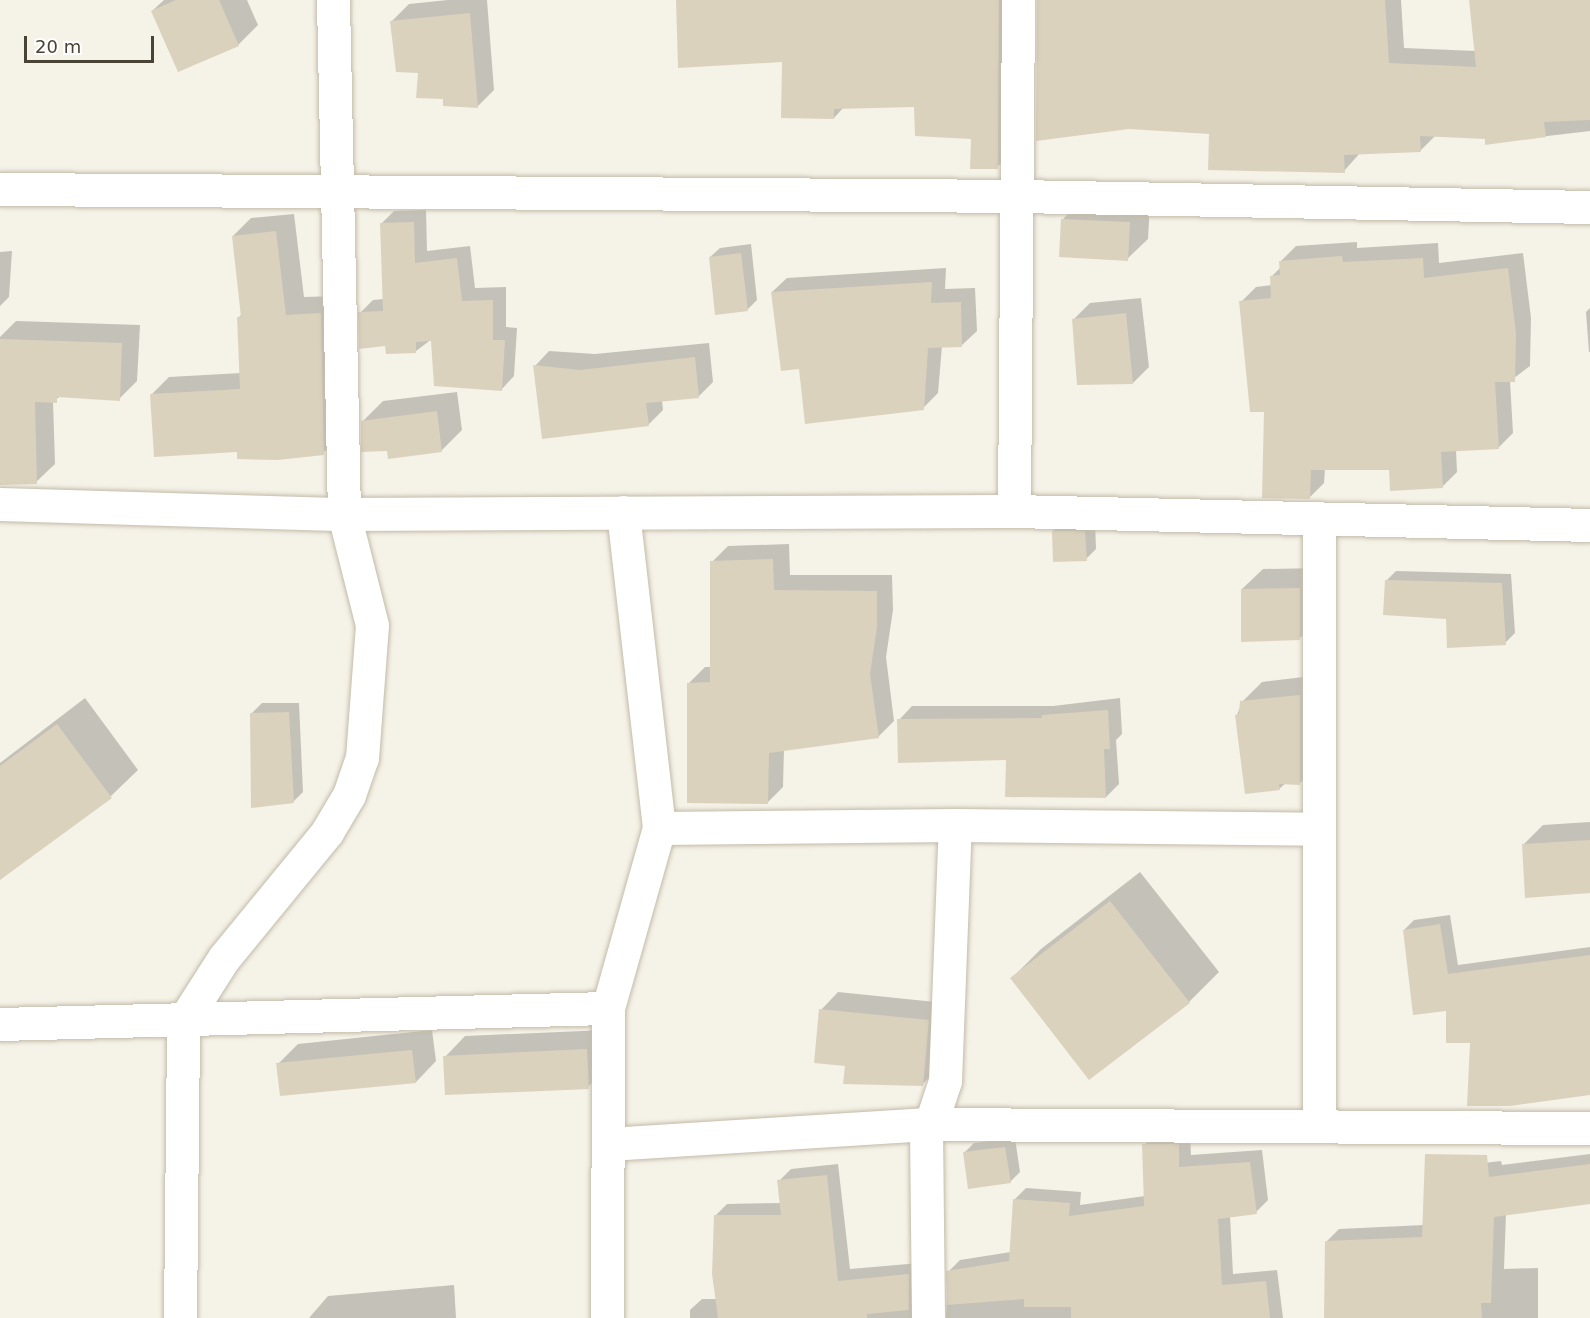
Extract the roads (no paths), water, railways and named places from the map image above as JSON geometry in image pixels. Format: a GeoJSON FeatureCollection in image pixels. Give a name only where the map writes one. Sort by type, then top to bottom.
{"type":"FeatureCollection","features":[{"type":"Feature","properties":{"kind":"street"},"geometry":{"type":"LineString","coordinates":[[180,1318],[183,1022],[224,958],[327,832],[349,795],[362,758],[372,625],[344,513],[333,0]]}},
{"type":"Feature","properties":{"kind":"street"},"geometry":{"type":"LineString","coordinates":[[1014,511],[1018,0]]}},
{"type":"Feature","properties":{"kind":"street"},"geometry":{"type":"LineString","coordinates":[[0,189],[1017,196],[1590,207]]}},
{"type":"Feature","properties":{"kind":"street"},"geometry":{"type":"LineString","coordinates":[[0,504],[344,513],[1014,511],[1590,525]]}},
{"type":"Feature","properties":{"kind":"street"},"geometry":{"type":"LineString","coordinates":[[607,1318],[608,1008],[659,828],[623,512]]}},
{"type":"Feature","properties":{"kind":"street"},"geometry":{"type":"LineString","coordinates":[[1319,519],[1319,1126]]}},
{"type":"Feature","properties":{"kind":"street"},"geometry":{"type":"LineString","coordinates":[[659,828],[955,825],[1319,829]]}},
{"type":"Feature","properties":{"kind":"street"},"geometry":{"type":"LineString","coordinates":[[928,1318],[927,1124],[945,1081],[955,825]]}},
{"type":"Feature","properties":{"kind":"street"},"geometry":{"type":"LineString","coordinates":[[0,1024],[183,1022],[608,1008]]}},
{"type":"Feature","properties":{"kind":"street"},"geometry":{"type":"LineString","coordinates":[[609,1144],[927,1124],[1590,1128]]}}]}
